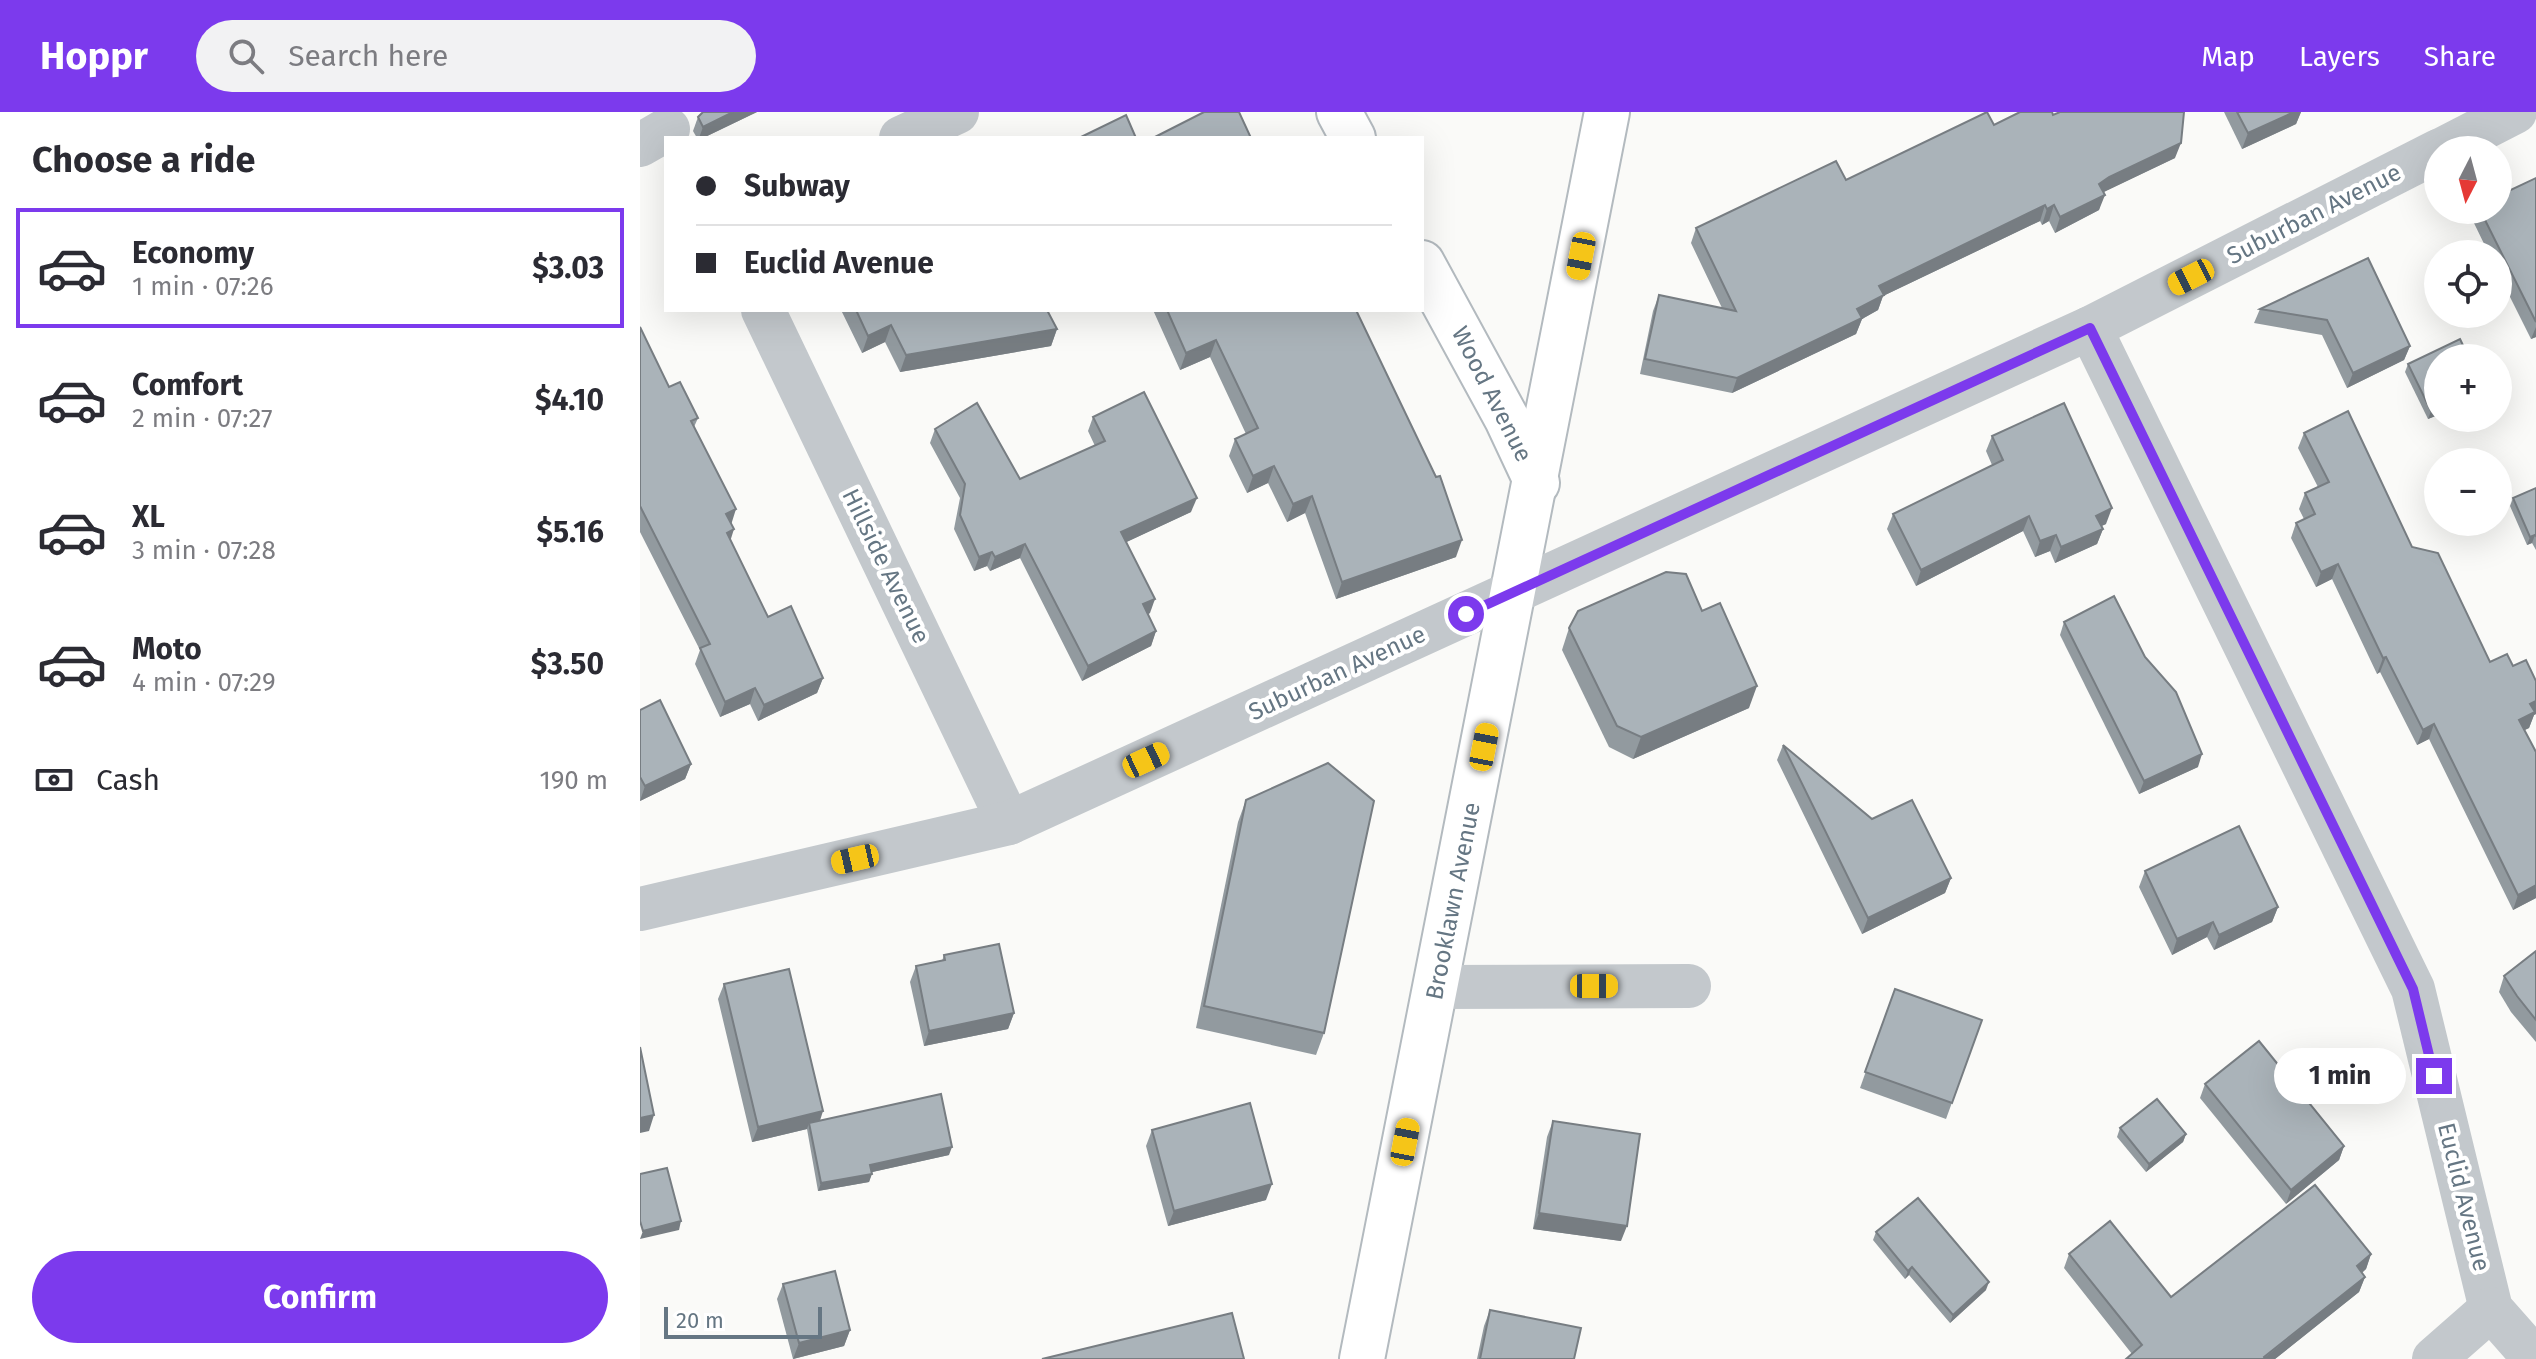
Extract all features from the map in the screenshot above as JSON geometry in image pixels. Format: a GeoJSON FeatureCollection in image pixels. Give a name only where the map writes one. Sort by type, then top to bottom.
{"type":"FeatureCollection","features":[{"type":"Feature","properties":{"kind":"street"},"geometry":{"type":"LineString","coordinates":[[905,136],[957,112]]}},
{"type":"Feature","properties":{"kind":"street"},"geometry":{"type":"LineString","coordinates":[[1339,112],[1352,136]]}},
{"type":"Feature","properties":{"kind":"street","name":"Brooklawn Avenue"},"geometry":{"type":"LineString","coordinates":[[1362,1359],[1516,591],[1607,112]]}},
{"type":"Feature","properties":{"kind":"street","name":"Suburban Avenue"},"geometry":{"type":"LineString","coordinates":[[2468,136],[2515,112]]}},
{"type":"Feature","properties":{"kind":"street","name":"Suburban Avenue"},"geometry":{"type":"LineString","coordinates":[[640,909],[1009,823],[2090,328],[2424,159]]}},
{"type":"Feature","properties":{"kind":"street","name":"Wood Avenue"},"geometry":{"type":"LineString","coordinates":[[1424,267],[1507,419],[1537,483]]}},
{"type":"Feature","properties":{"kind":"street","name":"Hillside Avenue"},"geometry":{"type":"LineString","coordinates":[[764,312],[1009,823]]}},
{"type":"Feature","properties":{"kind":"street","name":"Euclid Avenue"},"geometry":{"type":"LineString","coordinates":[[2090,328],[2413,989],[2491,1309],[2535,1359]]}},
{"type":"Feature","properties":{"kind":"street"},"geometry":{"type":"LineString","coordinates":[[1436,987],[1689,986]]}},
{"type":"Feature","properties":{"kind":"street"},"geometry":{"type":"LineString","coordinates":[[2434,1359],[2491,1309]]}},
{"type":"Feature","properties":{"kind":"building"},"geometry":{"type":"Polygon","coordinates":[[[703,112],[733,112],[703,127],[698,117],[703,112]]]}},
{"type":"Feature","properties":{"kind":"building"},"geometry":{"type":"Polygon","coordinates":[[[1204,112],[1239,112],[1250,136],[1157,136],[1204,112]]]}},
{"type":"Feature","properties":{"kind":"building"},"geometry":{"type":"Polygon","coordinates":[[[1987,112],[1994,125],[2020,112],[2052,112],[2053,115],[2060,112],[2184,112],[2181,143],[2109,177],[2099,184],[2105,195],[2060,217],[2054,205],[2047,209],[2045,205],[1879,286],[1884,295],[1857,309],[1862,318],[1737,378],[1645,359],[1659,295],[1736,311],[1696,228],[1836,161],[1846,180],[1987,112]]]}},
{"type":"Feature","properties":{"kind":"building"},"geometry":{"type":"Polygon","coordinates":[[[2237,112],[2294,112],[2248,133],[2237,112]]]}},
{"type":"Feature","properties":{"kind":"building"},"geometry":{"type":"Polygon","coordinates":[[[1126,115],[1135,136],[1083,136],[1126,115]]]}},
{"type":"Feature","properties":{"kind":"building"},"geometry":{"type":"Polygon","coordinates":[[[2536,178],[2536,322],[2512,274],[2512,240],[2495,240],[2487,224],[2512,224],[2512,189],[2536,178]]]}},
{"type":"Feature","properties":{"kind":"building"},"geometry":{"type":"Polygon","coordinates":[[[2368,258],[2410,346],[2353,373],[2327,320],[2260,309],[2368,258]]]}},
{"type":"Feature","properties":{"kind":"building"},"geometry":{"type":"Polygon","coordinates":[[[857,312],[1048,312],[1057,329],[906,355],[891,325],[868,336],[857,312]]]}},
{"type":"Feature","properties":{"kind":"building"},"geometry":{"type":"Polygon","coordinates":[[[1168,312],[1357,312],[1436,477],[1440,476],[1462,540],[1342,582],[1312,496],[1293,504],[1274,466],[1253,476],[1235,439],[1258,428],[1216,340],[1186,353],[1168,312]]]}},
{"type":"Feature","properties":{"kind":"building"},"geometry":{"type":"Polygon","coordinates":[[[640,327],[669,387],[680,382],[698,418],[691,421],[736,509],[726,514],[734,529],[727,533],[768,617],[791,606],[823,678],[764,705],[755,688],[725,702],[700,648],[710,644],[640,506],[640,327]]]}},
{"type":"Feature","properties":{"kind":"building"},"geometry":{"type":"Polygon","coordinates":[[[2424,356],[2424,397],[2408,364],[2424,356]]]}},
{"type":"Feature","properties":{"kind":"building"},"geometry":{"type":"Polygon","coordinates":[[[1144,392],[1197,498],[1121,532],[1155,599],[1143,604],[1156,631],[1088,666],[1025,544],[995,557],[992,552],[979,557],[960,515],[965,484],[935,429],[977,403],[1020,479],[1105,441],[1093,417],[1144,392]]]}},
{"type":"Feature","properties":{"kind":"building"},"geometry":{"type":"Polygon","coordinates":[[[2064,403],[2112,508],[2096,516],[2103,529],[2061,547],[2056,535],[2040,541],[2029,516],[1921,570],[1893,514],[2003,460],[1992,436],[2064,403]]]}},
{"type":"Feature","properties":{"kind":"building"},"geometry":{"type":"Polygon","coordinates":[[[2348,411],[2412,547],[2438,553],[2490,662],[2507,654],[2513,666],[2526,660],[2536,681],[2536,701],[2530,704],[2535,712],[2519,720],[2536,752],[2536,885],[2518,895],[2434,724],[2423,730],[2386,657],[2383,658],[2338,564],[2321,572],[2296,523],[2315,514],[2305,493],[2329,482],[2304,433],[2348,411]]]}},
{"type":"Feature","properties":{"kind":"building"},"geometry":{"type":"Polygon","coordinates":[[[2536,488],[2536,536],[2530,537],[2513,498],[2536,488]]]}},
{"type":"Feature","properties":{"kind":"building"},"geometry":{"type":"Polygon","coordinates":[[[1666,572],[1686,574],[1702,611],[1720,603],[1757,686],[1641,737],[1617,726],[1569,628],[1578,611],[1666,572]]]}},
{"type":"Feature","properties":{"kind":"building"},"geometry":{"type":"Polygon","coordinates":[[[2114,596],[2145,657],[2176,692],[2202,754],[2144,781],[2064,622],[2114,596]]]}},
{"type":"Feature","properties":{"kind":"building"},"geometry":{"type":"Polygon","coordinates":[[[660,700],[691,764],[645,786],[640,777],[640,710],[660,700]]]}},
{"type":"Feature","properties":{"kind":"building"},"geometry":{"type":"Polygon","coordinates":[[[1783,745],[1872,819],[1912,800],[1951,878],[1868,918],[1783,745]]]}},
{"type":"Feature","properties":{"kind":"building"},"geometry":{"type":"Polygon","coordinates":[[[1328,763],[1374,801],[1324,1033],[1204,1006],[1246,800],[1328,763]]]}},
{"type":"Feature","properties":{"kind":"building"},"geometry":{"type":"Polygon","coordinates":[[[2239,826],[2278,907],[2219,935],[2213,922],[2177,939],[2145,871],[2239,826]]]}},
{"type":"Feature","properties":{"kind":"building"},"geometry":{"type":"Polygon","coordinates":[[[999,944],[1014,1013],[929,1031],[916,966],[945,960],[944,955],[999,944]]]}},
{"type":"Feature","properties":{"kind":"building"},"geometry":{"type":"Polygon","coordinates":[[[2536,951],[2536,1020],[2504,976],[2536,951]]]}},
{"type":"Feature","properties":{"kind":"building"},"geometry":{"type":"Polygon","coordinates":[[[789,969],[823,1111],[758,1127],[724,984],[789,969]]]}},
{"type":"Feature","properties":{"kind":"building"},"geometry":{"type":"Polygon","coordinates":[[[1895,989],[1982,1020],[1952,1103],[1865,1072],[1895,989]]]}},
{"type":"Feature","properties":{"kind":"building"},"geometry":{"type":"Polygon","coordinates":[[[2259,1041],[2344,1146],[2291,1190],[2205,1084],[2259,1041]]]}},
{"type":"Feature","properties":{"kind":"building"},"geometry":{"type":"Polygon","coordinates":[[[640,1047],[654,1115],[640,1118],[640,1047]]]}},
{"type":"Feature","properties":{"kind":"building"},"geometry":{"type":"Polygon","coordinates":[[[941,1094],[952,1147],[870,1165],[872,1174],[821,1183],[809,1123],[941,1094]]]}},
{"type":"Feature","properties":{"kind":"building"},"geometry":{"type":"Polygon","coordinates":[[[2157,1099],[2186,1134],[2149,1164],[2120,1128],[2157,1099]]]}},
{"type":"Feature","properties":{"kind":"building"},"geometry":{"type":"Polygon","coordinates":[[[1250,1103],[1272,1184],[1174,1211],[1152,1130],[1250,1103]]]}},
{"type":"Feature","properties":{"kind":"building"},"geometry":{"type":"Polygon","coordinates":[[[1553,1121],[1640,1134],[1627,1226],[1539,1213],[1553,1121]]]}},
{"type":"Feature","properties":{"kind":"building"},"geometry":{"type":"Polygon","coordinates":[[[667,1168],[681,1221],[643,1231],[640,1221],[640,1174],[667,1168]]]}},
{"type":"Feature","properties":{"kind":"building"},"geometry":{"type":"Polygon","coordinates":[[[2315,1185],[2371,1254],[2357,1266],[2365,1277],[2265,1359],[2126,1359],[2142,1345],[2069,1254],[2110,1221],[2171,1297],[2315,1185]]]}},
{"type":"Feature","properties":{"kind":"building"},"geometry":{"type":"Polygon","coordinates":[[[1918,1198],[1989,1282],[1953,1315],[1912,1267],[1908,1271],[1876,1232],[1918,1198]]]}},
{"type":"Feature","properties":{"kind":"building"},"geometry":{"type":"Polygon","coordinates":[[[835,1271],[850,1330],[799,1343],[783,1284],[835,1271]]]}},
{"type":"Feature","properties":{"kind":"building"},"geometry":{"type":"Polygon","coordinates":[[[1490,1310],[1581,1328],[1574,1359],[1480,1359],[1490,1310]]]}},
{"type":"Feature","properties":{"kind":"building"},"geometry":{"type":"Polygon","coordinates":[[[1232,1313],[1244,1359],[1042,1359],[1232,1313]]]}},
{"type":"Feature","properties":{"kind":"route"},"geometry":{"type":"LineString","coordinates":[[1466,614],[2090,328],[2413,989],[2434,1076]]}}]}
